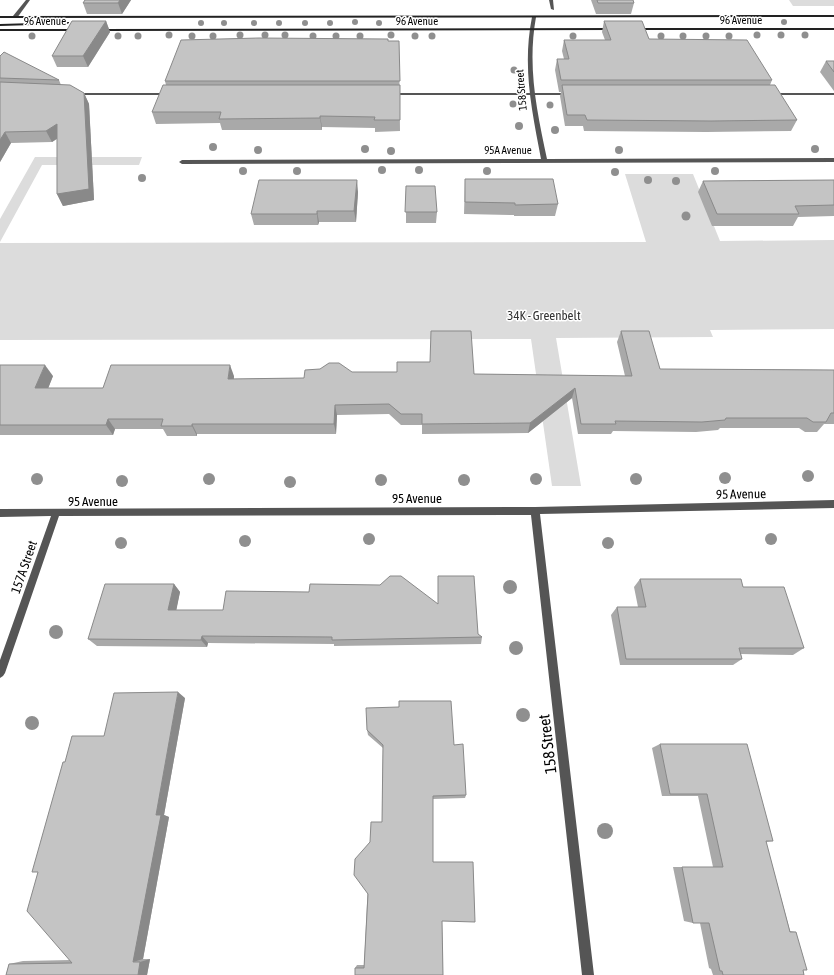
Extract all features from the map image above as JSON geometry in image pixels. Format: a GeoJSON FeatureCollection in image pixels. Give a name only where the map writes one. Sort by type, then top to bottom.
{"type":"FeatureCollection","features":[{"type":"Feature","properties":{"kind":"main road","name":"96 Avenue"},"geometry":{"type":"LineString","coordinates":[[0,17],[834,16]]}},
{"type":"Feature","properties":{"kind":"main road"},"geometry":{"type":"LineString","coordinates":[[95,23],[145,18]]}},
{"type":"Feature","properties":{"kind":"main road"},"geometry":{"type":"LineString","coordinates":[[0,25],[13,23],[74,23]]}},
{"type":"Feature","properties":{"kind":"main road","name":"96 Avenue"},"geometry":{"type":"LineString","coordinates":[[0,30],[79,30]]}},
{"type":"Feature","properties":{"kind":"main road","name":"96 Avenue"},"geometry":{"type":"LineString","coordinates":[[95,30],[619,30]]}},
{"type":"Feature","properties":{"kind":"main road","name":"96 Avenue"},"geometry":{"type":"LineString","coordinates":[[627,30],[834,30]]}},
{"type":"Feature","properties":{"kind":"street"},"geometry":{"type":"LineString","coordinates":[[15,17],[28,0]]}},
{"type":"Feature","properties":{"kind":"street"},"geometry":{"type":"LineString","coordinates":[[551,0],[553,9]]}},
{"type":"Feature","properties":{"kind":"street","name":"158 Street"},"geometry":{"type":"LineString","coordinates":[[534,17],[531,30],[531,94],[544,160]]}},
{"type":"Feature","properties":{"kind":"street"},"geometry":{"type":"LineString","coordinates":[[70,94],[172,94]]}},
{"type":"Feature","properties":{"kind":"street"},"geometry":{"type":"LineString","coordinates":[[379,94],[581,94]]}},
{"type":"Feature","properties":{"kind":"street"},"geometry":{"type":"LineString","coordinates":[[763,94],[834,94]]}},
{"type":"Feature","properties":{"kind":"street","name":"95A Avenue"},"geometry":{"type":"LineString","coordinates":[[182,162],[834,160]]}},
{"type":"Feature","properties":{"kind":"street","name":"95 Avenue"},"geometry":{"type":"LineString","coordinates":[[0,514],[535,511],[834,504]]}},
{"type":"Feature","properties":{"kind":"street","name":"158 Street"},"geometry":{"type":"LineString","coordinates":[[535,511],[588,975]]}},
{"type":"Feature","properties":{"kind":"street","name":"157A Street"},"geometry":{"type":"LineString","coordinates":[[0,674],[56,514]]}},
{"type":"Feature","properties":{"kind":"green space"},"geometry":{"type":"Polygon","coordinates":[[[789,0],[834,0],[834,6],[793,6],[789,0]]]}},
{"type":"Feature","properties":{"kind":"green space"},"geometry":{"type":"Polygon","coordinates":[[[35,157],[142,157],[139,165],[42,165],[0,242],[0,219],[35,157]]]}},
{"type":"Feature","properties":{"kind":"green space","name":"34K - Greenbelt"},"geometry":{"type":"Polygon","coordinates":[[[625,174],[693,174],[720,241],[834,240],[834,329],[710,330],[713,337],[556,338],[581,486],[552,486],[531,339],[0,340],[0,243],[646,242],[625,174]]]}},
{"type":"Feature","properties":{"kind":"building"},"geometry":{"type":"Polygon","coordinates":[[[85,0],[120,0],[118,3],[83,3],[85,0]]]}},
{"type":"Feature","properties":{"kind":"building"},"geometry":{"type":"Polygon","coordinates":[[[597,0],[633,0],[634,3],[598,3],[597,0]]]}},
{"type":"Feature","properties":{"kind":"building"},"geometry":{"type":"Polygon","coordinates":[[[72,21],[106,21],[83,56],[52,56],[72,21]]]}},
{"type":"Feature","properties":{"kind":"building"},"geometry":{"type":"Polygon","coordinates":[[[604,21],[642,21],[649,39],[747,40],[772,80],[561,80],[557,59],[569,59],[564,40],[611,40],[604,21]]]}},
{"type":"Feature","properties":{"kind":"building"},"geometry":{"type":"Polygon","coordinates":[[[259,38],[388,39],[388,41],[399,41],[400,81],[165,81],[181,40],[259,38]]]}},
{"type":"Feature","properties":{"kind":"building"},"geometry":{"type":"Polygon","coordinates":[[[4,52],[59,80],[0,78],[0,56],[4,52]]]}},
{"type":"Feature","properties":{"kind":"building"},"geometry":{"type":"Polygon","coordinates":[[[826,61],[834,61],[834,72],[826,61]]]}},
{"type":"Feature","properties":{"kind":"building"},"geometry":{"type":"Polygon","coordinates":[[[0,82],[70,85],[84,93],[89,189],[57,194],[57,124],[46,131],[5,132],[0,140],[0,82]]]}},
{"type":"Feature","properties":{"kind":"building"},"geometry":{"type":"Polygon","coordinates":[[[163,85],[400,85],[400,120],[374,120],[375,117],[320,116],[320,118],[219,119],[221,112],[152,112],[163,85]]]}},
{"type":"Feature","properties":{"kind":"building"},"geometry":{"type":"Polygon","coordinates":[[[562,85],[775,85],[797,120],[587,120],[585,115],[567,115],[562,85]]]}},
{"type":"Feature","properties":{"kind":"building"},"geometry":{"type":"Polygon","coordinates":[[[465,179],[553,179],[558,204],[515,205],[515,203],[465,202],[465,179]]]}},
{"type":"Feature","properties":{"kind":"building"},"geometry":{"type":"Polygon","coordinates":[[[259,180],[357,180],[354,211],[317,211],[317,214],[251,214],[259,180]]]}},
{"type":"Feature","properties":{"kind":"building"},"geometry":{"type":"Polygon","coordinates":[[[834,180],[834,205],[795,206],[799,214],[717,214],[703,181],[834,180]]]}},
{"type":"Feature","properties":{"kind":"building"},"geometry":{"type":"Polygon","coordinates":[[[406,186],[435,186],[437,212],[405,212],[406,186]]]}},
{"type":"Feature","properties":{"kind":"building"},"geometry":{"type":"Polygon","coordinates":[[[431,331],[471,331],[474,374],[632,376],[621,331],[649,331],[660,369],[834,370],[834,413],[831,413],[826,422],[813,422],[807,418],[726,418],[725,420],[702,422],[615,421],[616,424],[581,424],[575,388],[530,423],[422,424],[422,414],[401,414],[389,404],[335,405],[334,424],[192,424],[192,426],[161,426],[163,419],[108,419],[106,425],[0,425],[0,365],[45,365],[35,388],[103,388],[111,365],[230,365],[228,379],[304,378],[305,370],[320,369],[329,363],[339,363],[352,372],[397,372],[397,362],[430,362],[431,331]]]}},
{"type":"Feature","properties":{"kind":"building"},"geometry":{"type":"Polygon","coordinates":[[[390,576],[401,576],[438,604],[438,576],[474,576],[478,634],[482,637],[332,640],[332,637],[202,636],[201,640],[88,639],[105,584],[174,584],[168,610],[223,610],[226,591],[309,592],[310,584],[380,585],[390,576]]]}},
{"type":"Feature","properties":{"kind":"building"},"geometry":{"type":"Polygon","coordinates":[[[640,579],[741,579],[743,587],[784,587],[804,648],[739,648],[742,659],[626,659],[617,607],[646,607],[640,579]]]}},
{"type":"Feature","properties":{"kind":"building"},"geometry":{"type":"Polygon","coordinates":[[[178,692],[156,815],[161,815],[133,962],[140,962],[138,975],[6,975],[9,964],[72,963],[27,911],[38,872],[32,872],[63,762],[65,762],[72,736],[104,736],[114,693],[178,692]]]}},
{"type":"Feature","properties":{"kind":"building"},"geometry":{"type":"Polygon","coordinates":[[[399,701],[451,701],[454,745],[463,744],[466,795],[433,796],[433,862],[473,862],[475,922],[442,921],[443,975],[355,975],[355,968],[364,968],[368,894],[354,875],[355,859],[370,842],[371,822],[382,822],[383,745],[367,730],[366,708],[399,707],[399,701]]]}},
{"type":"Feature","properties":{"kind":"building"},"geometry":{"type":"Polygon","coordinates":[[[660,744],[747,744],[773,841],[766,841],[790,932],[796,932],[807,970],[803,970],[804,975],[723,975],[722,971],[720,971],[709,923],[693,923],[682,867],[723,867],[707,794],[670,794],[660,744]]]}}]}
